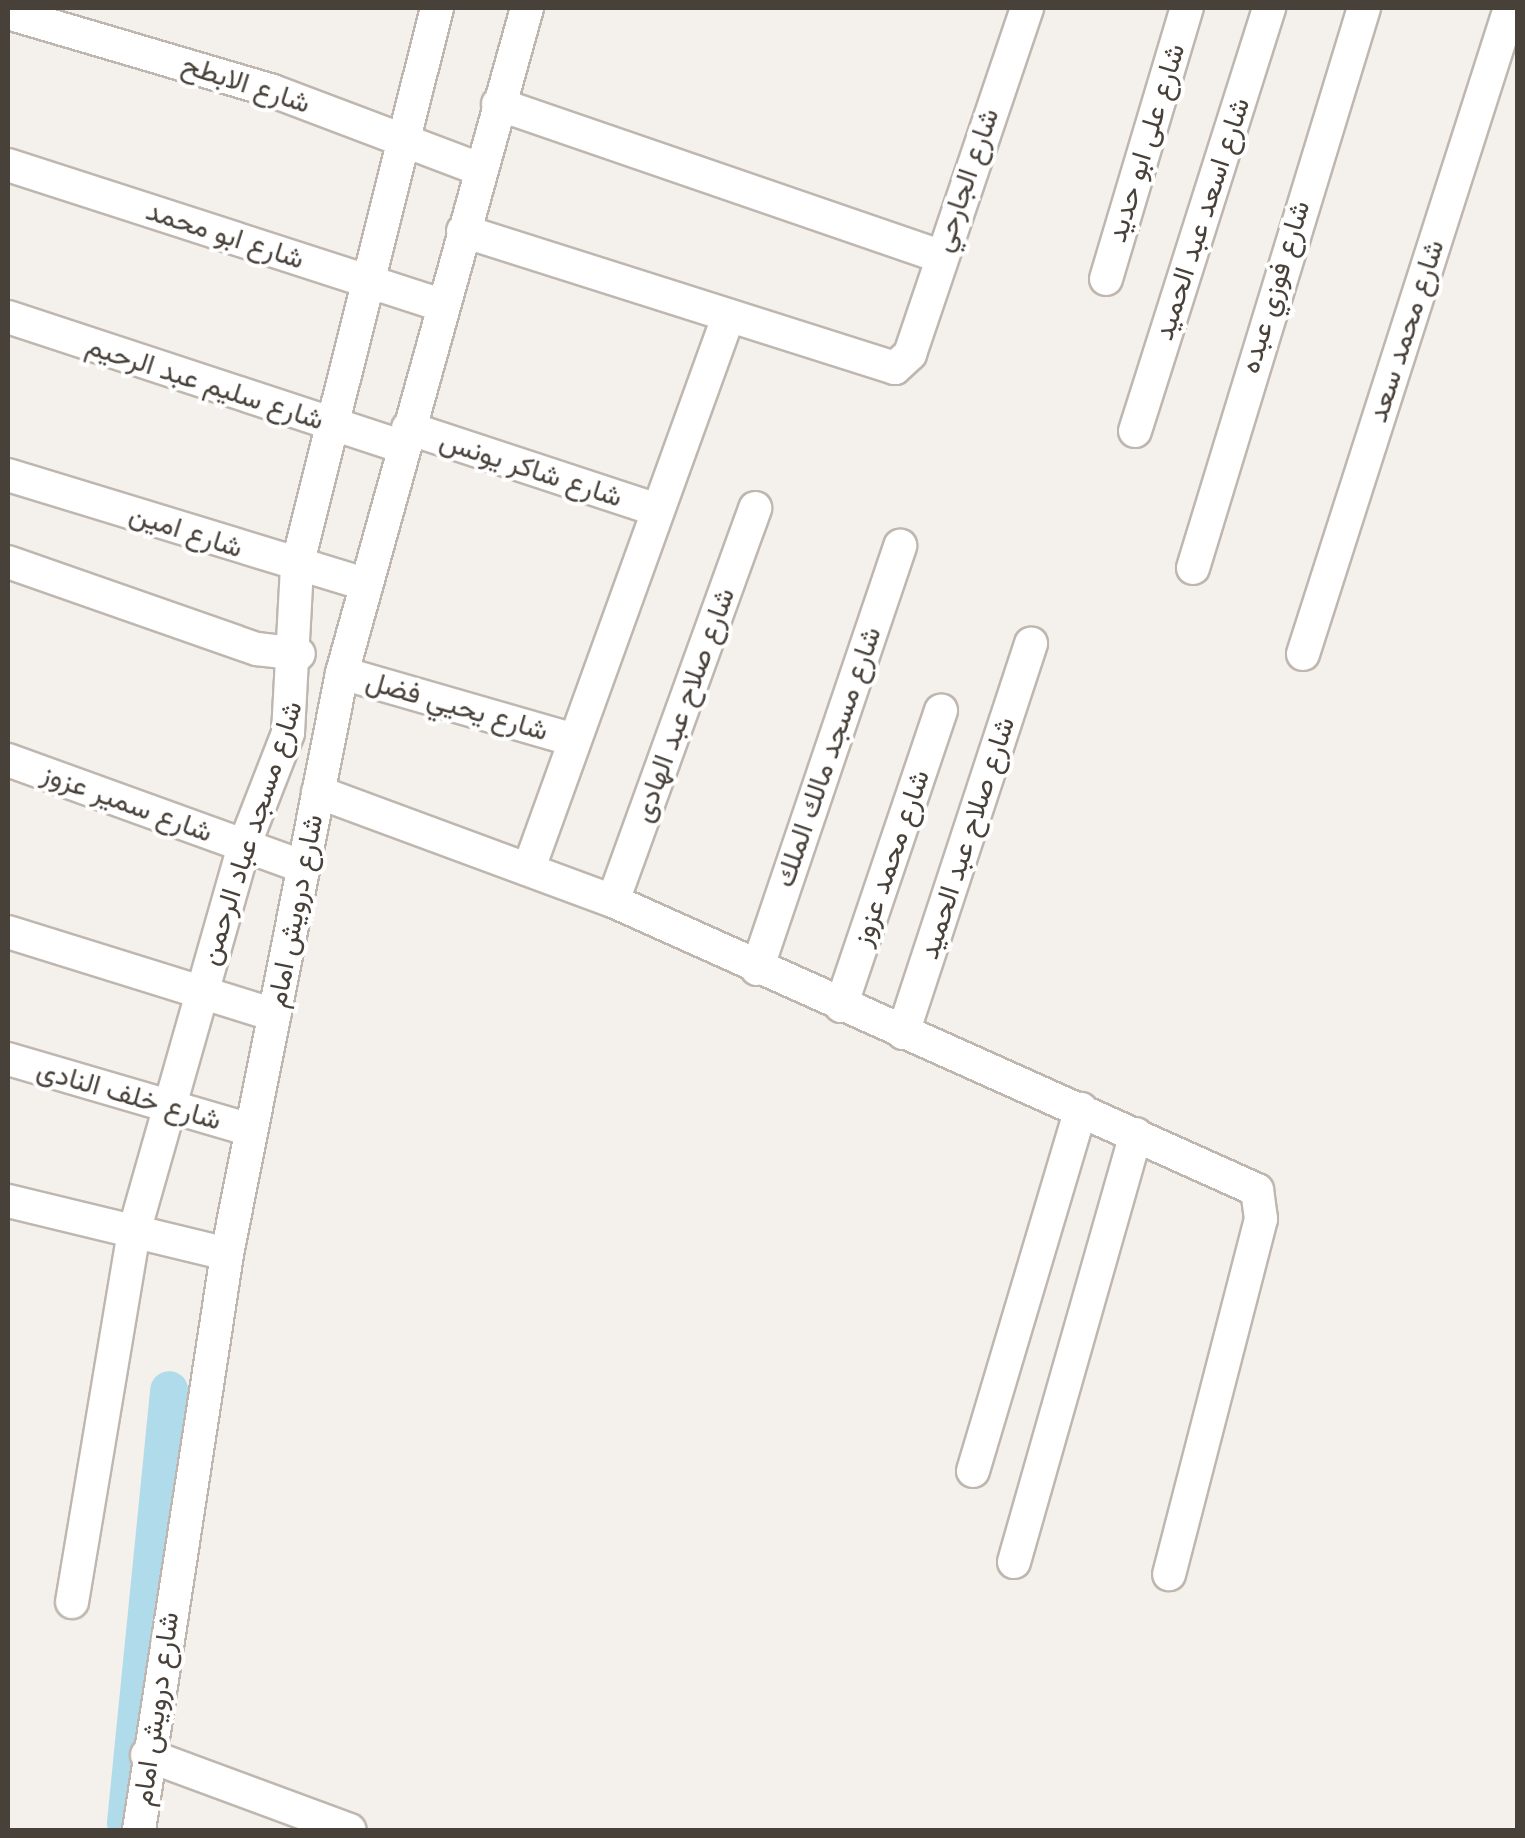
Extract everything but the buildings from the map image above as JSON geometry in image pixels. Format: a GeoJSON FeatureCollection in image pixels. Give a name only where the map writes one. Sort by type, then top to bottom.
{"type":"FeatureCollection","features":[{"type":"Feature","properties":{"kind":"street","name":"شارع مسجد عباد الرحمن"},"geometry":{"type":"LineString","coordinates":[[72,1602],[134,1232],[166,1105],[244,846],[288,734],[299,654],[297,566],[438,8]]}},
{"type":"Feature","properties":{"kind":"street","name":"شارع درويش امام"},"geometry":{"type":"LineString","coordinates":[[139,1830],[147,1756],[227,1254],[342,673],[527,8]]}},
{"type":"Feature","properties":{"kind":"street","name":"شارع الجارحي"},"geometry":{"type":"LineString","coordinates":[[727,320],[888,369],[910,354],[1026,8]]}},
{"type":"Feature","properties":{"kind":"street","name":"شارع على ابو حديد"},"geometry":{"type":"LineString","coordinates":[[1106,279],[1187,8]]}},
{"type":"Feature","properties":{"kind":"street","name":"شارع اسعد عبد الحميد"},"geometry":{"type":"LineString","coordinates":[[1135,431],[1270,8]]}},
{"type":"Feature","properties":{"kind":"street","name":"شارع فوزي عبده"},"geometry":{"type":"LineString","coordinates":[[1193,568],[1364,8]]}},
{"type":"Feature","properties":{"kind":"street","name":"شارع محمد سعد"},"geometry":{"type":"LineString","coordinates":[[1303,654],[1510,8]]}},
{"type":"Feature","properties":{"kind":"street","name":"شارع الابطح"},"geometry":{"type":"LineString","coordinates":[[8,9],[403,138],[480,169]]}},
{"type":"Feature","properties":{"kind":"street"},"geometry":{"type":"LineString","coordinates":[[498,104],[940,256]]}},
{"type":"Feature","properties":{"kind":"street","name":"شارع ابو محمد"},"geometry":{"type":"LineString","coordinates":[[8,165],[442,305]]}},
{"type":"Feature","properties":{"kind":"street"},"geometry":{"type":"LineString","coordinates":[[463,230],[727,320],[654,509],[528,868]]}},
{"type":"Feature","properties":{"kind":"street","name":"شارع سليم عبد الرحيم"},"geometry":{"type":"LineString","coordinates":[[8,317],[331,425],[405,438]]}},
{"type":"Feature","properties":{"kind":"street","name":"شارع شاكر يونس"},"geometry":{"type":"LineString","coordinates":[[405,438],[654,509]]}},
{"type":"Feature","properties":{"kind":"street","name":"شارع امين"},"geometry":{"type":"LineString","coordinates":[[8,475],[365,584]]}},
{"type":"Feature","properties":{"kind":"street","name":"شارع صلاح عبد الهادى"},"geometry":{"type":"LineString","coordinates":[[613,902],[755,508]]}},
{"type":"Feature","properties":{"kind":"street","name":"شارع مسجد مالك الملك"},"geometry":{"type":"LineString","coordinates":[[757,969],[900,546]]}},
{"type":"Feature","properties":{"kind":"street"},"geometry":{"type":"LineString","coordinates":[[8,562],[257,649],[299,654]]}},
{"type":"Feature","properties":{"kind":"street","name":"شارع صلاح عبد الحميد"},"geometry":{"type":"LineString","coordinates":[[904,1033],[1031,644]]}},
{"type":"Feature","properties":{"kind":"street","name":"شارع يحيي فضل"},"geometry":{"type":"LineString","coordinates":[[342,673],[572,739]]}},
{"type":"Feature","properties":{"kind":"street","name":"شارع محمد عزوز"},"geometry":{"type":"LineString","coordinates":[[841,1006],[941,710]]}},
{"type":"Feature","properties":{"kind":"street","name":"شارع سمير عزوز"},"geometry":{"type":"LineString","coordinates":[[8,760],[303,868]]}},
{"type":"Feature","properties":{"kind":"street"},"geometry":{"type":"LineString","coordinates":[[318,792],[613,902],[1244,1182],[1264,1204],[1169,1574]]}},
{"type":"Feature","properties":{"kind":"street"},"geometry":{"type":"LineString","coordinates":[[8,932],[274,1015]]}},
{"type":"Feature","properties":{"kind":"street","name":"شارع خلف النادى"},"geometry":{"type":"LineString","coordinates":[[8,1059],[251,1130]]}},
{"type":"Feature","properties":{"kind":"street"},"geometry":{"type":"LineString","coordinates":[[972,1471],[1081,1109]]}},
{"type":"Feature","properties":{"kind":"street"},"geometry":{"type":"LineString","coordinates":[[1014,1562],[1136,1134]]}},
{"type":"Feature","properties":{"kind":"street"},"geometry":{"type":"LineString","coordinates":[[8,1201],[227,1254]]}},
{"type":"Feature","properties":{"kind":"street"},"geometry":{"type":"LineString","coordinates":[[147,1756],[350,1830]]}},
{"type":"Feature","properties":{"kind":"waterway"},"geometry":{"type":"LineString","coordinates":[[126,1823],[169,1390]]}}]}
